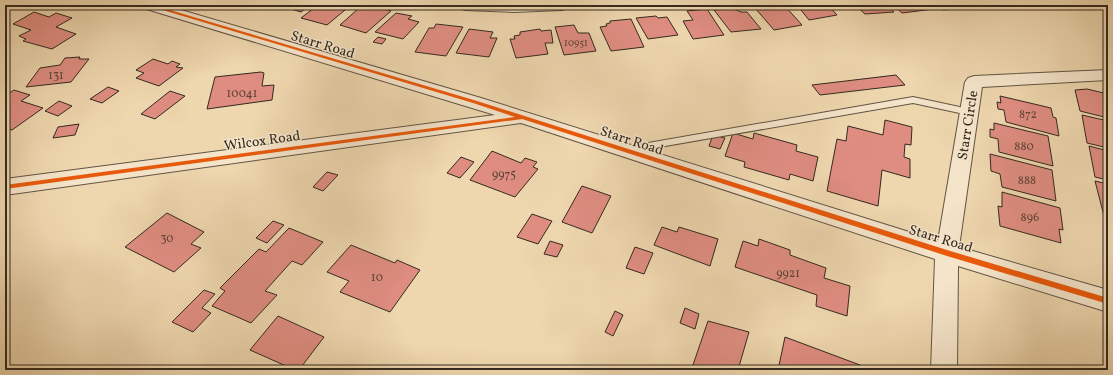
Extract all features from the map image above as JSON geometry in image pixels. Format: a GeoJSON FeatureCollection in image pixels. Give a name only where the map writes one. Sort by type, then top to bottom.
{"type":"FeatureCollection","features":[{"type":"Feature","properties":{"kind":"street","name":"Starr Road"},"geometry":{"type":"LineString","coordinates":[[148,5],[468,100],[947,253],[1108,301]]}},
{"type":"Feature","properties":{"kind":"street"},"geometry":{"type":"LineString","coordinates":[[465,5],[502,8],[562,5]]}},
{"type":"Feature","properties":{"kind":"street","name":"Starr Circle"},"geometry":{"type":"LineString","coordinates":[[944,370],[947,253],[974,82],[1108,75]]}},
{"type":"Feature","properties":{"kind":"street","name":"Wilcox Road"},"geometry":{"type":"LineString","coordinates":[[5,187],[522,118]]}},
{"type":"Feature","properties":{"kind":"lane"},"geometry":{"type":"LineString","coordinates":[[623,150],[913,100],[969,112]]}},
{"type":"Feature","properties":{"kind":"building"},"geometry":{"type":"Polygon","coordinates":[[[277,5],[310,5],[301,12],[277,5]]]}},
{"type":"Feature","properties":{"kind":"building"},"geometry":{"type":"Polygon","coordinates":[[[318,5],[351,5],[327,25],[301,18],[318,5]]]}},
{"type":"Feature","properties":{"kind":"building"},"geometry":{"type":"Polygon","coordinates":[[[762,5],[784,5],[802,25],[774,30],[755,8],[763,6],[762,5]]]}},
{"type":"Feature","properties":{"kind":"building"},"geometry":{"type":"Polygon","coordinates":[[[797,5],[828,5],[837,15],[809,20],[797,5]]]}},
{"type":"Feature","properties":{"kind":"building"},"geometry":{"type":"Polygon","coordinates":[[[855,5],[887,5],[894,12],[865,14],[855,5]]]}},
{"type":"Feature","properties":{"kind":"building"},"geometry":{"type":"Polygon","coordinates":[[[893,5],[930,5],[934,9],[902,13],[893,5]]]}},
{"type":"Feature","properties":{"kind":"building"},"geometry":{"type":"Polygon","coordinates":[[[938,5],[967,5],[969,7],[943,10],[938,5]]]}},
{"type":"Feature","properties":{"kind":"building"},"geometry":{"type":"Polygon","coordinates":[[[374,6],[391,11],[366,33],[340,25],[359,8],[365,10],[367,8],[371,9],[374,6]]]}},
{"type":"Feature","properties":{"kind":"building"},"geometry":{"type":"Polygon","coordinates":[[[732,8],[741,12],[747,12],[761,29],[731,32],[714,10],[732,8]]]}},
{"type":"Feature","properties":{"kind":"building"},"geometry":{"type":"Polygon","coordinates":[[[707,9],[724,35],[693,39],[683,21],[693,20],[687,11],[707,9]]]}},
{"type":"Feature","properties":{"kind":"building"},"geometry":{"type":"Polygon","coordinates":[[[34,12],[49,17],[56,13],[72,18],[56,27],[76,34],[52,49],[23,41],[26,39],[19,36],[31,30],[13,24],[34,12]]]}},
{"type":"Feature","properties":{"kind":"building"},"geometry":{"type":"Polygon","coordinates":[[[396,13],[412,16],[408,19],[419,22],[403,39],[375,32],[396,13]]]}},
{"type":"Feature","properties":{"kind":"building"},"geometry":{"type":"Polygon","coordinates":[[[656,16],[658,18],[667,17],[678,35],[648,39],[636,18],[656,16]]]}},
{"type":"Feature","properties":{"kind":"building"},"geometry":{"type":"Polygon","coordinates":[[[631,19],[644,47],[611,51],[600,27],[607,26],[606,24],[610,23],[610,21],[631,19]]]}},
{"type":"Feature","properties":{"kind":"building"},"geometry":{"type":"Polygon","coordinates":[[[436,24],[463,27],[446,56],[415,52],[429,28],[434,28],[436,24]]]}},
{"type":"Feature","properties":{"kind":"building"},"geometry":{"type":"Polygon","coordinates":[[[574,25],[578,33],[589,33],[596,51],[564,55],[555,27],[574,25]]]}},
{"type":"Feature","properties":{"kind":"building"},"geometry":{"type":"Polygon","coordinates":[[[469,29],[493,32],[490,38],[497,38],[489,57],[456,53],[469,29]]]}},
{"type":"Feature","properties":{"kind":"building"},"geometry":{"type":"Polygon","coordinates":[[[540,29],[541,31],[551,30],[553,43],[545,43],[548,54],[516,58],[510,39],[515,39],[514,36],[520,35],[520,32],[540,29]]]}},
{"type":"Feature","properties":{"kind":"building"},"geometry":{"type":"Polygon","coordinates":[[[378,37],[386,39],[382,44],[373,42],[378,37]]]}},
{"type":"Feature","properties":{"kind":"building"},"geometry":{"type":"Polygon","coordinates":[[[80,57],[79,59],[89,59],[71,82],[26,87],[40,68],[60,65],[65,58],[80,57]]]}},
{"type":"Feature","properties":{"kind":"building"},"geometry":{"type":"Polygon","coordinates":[[[153,59],[168,64],[172,61],[180,64],[176,67],[183,68],[159,86],[136,78],[144,73],[136,70],[153,59]]]}},
{"type":"Feature","properties":{"kind":"building"},"geometry":{"type":"Polygon","coordinates":[[[261,72],[264,73],[262,86],[274,85],[272,100],[207,109],[215,77],[261,72]]]}},
{"type":"Feature","properties":{"kind":"building"},"geometry":{"type":"Polygon","coordinates":[[[896,75],[905,85],[820,95],[812,85],[896,75]]]}},
{"type":"Feature","properties":{"kind":"building"},"geometry":{"type":"Polygon","coordinates":[[[108,87],[119,91],[102,103],[90,99],[108,87]]]}},
{"type":"Feature","properties":{"kind":"building"},"geometry":{"type":"Polygon","coordinates":[[[1087,89],[1108,94],[1108,118],[1080,111],[1075,90],[1087,89]]]}},
{"type":"Feature","properties":{"kind":"building"},"geometry":{"type":"Polygon","coordinates":[[[14,90],[30,95],[21,101],[43,108],[12,130],[9,129],[5,131],[5,96],[14,90]]]}},
{"type":"Feature","properties":{"kind":"building"},"geometry":{"type":"Polygon","coordinates":[[[170,91],[185,96],[155,119],[141,114],[170,91]]]}},
{"type":"Feature","properties":{"kind":"building"},"geometry":{"type":"Polygon","coordinates":[[[1000,96],[1051,108],[1053,117],[1056,118],[1059,136],[1006,122],[1004,110],[998,109],[997,102],[1001,103],[1000,96]]]}},
{"type":"Feature","properties":{"kind":"building"},"geometry":{"type":"Polygon","coordinates":[[[59,101],[72,106],[58,116],[45,111],[59,101]]]}},
{"type":"Feature","properties":{"kind":"building"},"geometry":{"type":"Polygon","coordinates":[[[1082,115],[1108,121],[1108,148],[1087,143],[1082,115]]]}},
{"type":"Feature","properties":{"kind":"building"},"geometry":{"type":"Polygon","coordinates":[[[885,120],[912,127],[911,145],[905,144],[904,157],[910,159],[910,178],[882,170],[878,206],[827,191],[837,139],[846,141],[848,126],[883,135],[885,120]]]}},
{"type":"Feature","properties":{"kind":"building"},"geometry":{"type":"Polygon","coordinates":[[[994,123],[1048,136],[1053,166],[999,152],[998,139],[990,137],[990,129],[994,130],[994,123]]]}},
{"type":"Feature","properties":{"kind":"building"},"geometry":{"type":"Polygon","coordinates":[[[79,124],[75,135],[53,138],[58,127],[79,124]]]}},
{"type":"Feature","properties":{"kind":"building"},"geometry":{"type":"Polygon","coordinates":[[[733,133],[753,139],[754,133],[797,145],[796,151],[818,157],[813,181],[790,174],[789,180],[744,167],[745,162],[725,156],[733,133]]]}},
{"type":"Feature","properties":{"kind":"building"},"geometry":{"type":"Polygon","coordinates":[[[713,135],[725,138],[720,149],[709,146],[713,135]]]}},
{"type":"Feature","properties":{"kind":"building"},"geometry":{"type":"Polygon","coordinates":[[[1089,146],[1108,151],[1108,180],[1095,177],[1089,146]]]}},
{"type":"Feature","properties":{"kind":"building"},"geometry":{"type":"Polygon","coordinates":[[[492,151],[521,163],[525,158],[537,162],[533,167],[538,169],[515,197],[470,180],[492,151]]]}},
{"type":"Feature","properties":{"kind":"building"},"geometry":{"type":"Polygon","coordinates":[[[990,154],[1052,170],[1056,201],[1002,187],[1000,174],[991,171],[990,154]]]}},
{"type":"Feature","properties":{"kind":"building"},"geometry":{"type":"Polygon","coordinates":[[[461,157],[474,162],[460,178],[447,173],[461,157]]]}},
{"type":"Feature","properties":{"kind":"building"},"geometry":{"type":"Polygon","coordinates":[[[327,172],[338,175],[323,191],[313,187],[327,172]]]}},
{"type":"Feature","properties":{"kind":"building"},"geometry":{"type":"Polygon","coordinates":[[[1095,181],[1108,184],[1108,217],[1104,216],[1095,181]]]}},
{"type":"Feature","properties":{"kind":"building"},"geometry":{"type":"Polygon","coordinates":[[[582,186],[611,196],[592,233],[562,222],[582,186]]]}},
{"type":"Feature","properties":{"kind":"building"},"geometry":{"type":"Polygon","coordinates":[[[1002,192],[1060,208],[1063,230],[1059,229],[1061,243],[1000,226],[998,206],[1002,207],[1002,192]]]}},
{"type":"Feature","properties":{"kind":"building"},"geometry":{"type":"Polygon","coordinates":[[[167,213],[204,232],[191,244],[201,248],[174,272],[125,247],[167,213]]]}},
{"type":"Feature","properties":{"kind":"building"},"geometry":{"type":"Polygon","coordinates":[[[532,214],[552,221],[538,244],[517,237],[532,214]]]}},
{"type":"Feature","properties":{"kind":"building"},"geometry":{"type":"Polygon","coordinates":[[[273,221],[284,225],[267,243],[256,238],[273,221]]]}},
{"type":"Feature","properties":{"kind":"building"},"geometry":{"type":"Polygon","coordinates":[[[662,227],[677,232],[679,227],[718,239],[710,266],[654,245],[662,227]]]}},
{"type":"Feature","properties":{"kind":"building"},"geometry":{"type":"Polygon","coordinates":[[[289,228],[323,242],[302,265],[292,261],[265,291],[277,295],[251,323],[212,306],[225,291],[220,288],[259,249],[266,252],[289,228]]]}},
{"type":"Feature","properties":{"kind":"building"},"geometry":{"type":"Polygon","coordinates":[[[759,239],[790,250],[790,255],[826,268],[824,278],[850,286],[847,316],[816,306],[817,295],[735,267],[743,241],[758,246],[759,239]]]}},
{"type":"Feature","properties":{"kind":"building"},"geometry":{"type":"Polygon","coordinates":[[[550,241],[563,245],[557,257],[544,254],[550,241]]]}},
{"type":"Feature","properties":{"kind":"building"},"geometry":{"type":"Polygon","coordinates":[[[351,245],[395,263],[397,260],[420,270],[390,312],[340,292],[349,281],[327,272],[351,245]]]}},
{"type":"Feature","properties":{"kind":"building"},"geometry":{"type":"Polygon","coordinates":[[[635,247],[653,253],[644,274],[626,268],[635,247]]]}},
{"type":"Feature","properties":{"kind":"building"},"geometry":{"type":"Polygon","coordinates":[[[204,290],[215,294],[202,308],[211,313],[193,332],[172,322],[204,290]]]}},
{"type":"Feature","properties":{"kind":"building"},"geometry":{"type":"Polygon","coordinates":[[[685,308],[699,314],[695,329],[680,323],[685,308]]]}},
{"type":"Feature","properties":{"kind":"building"},"geometry":{"type":"Polygon","coordinates":[[[615,311],[623,315],[613,336],[605,332],[615,311]]]}},
{"type":"Feature","properties":{"kind":"building"},"geometry":{"type":"Polygon","coordinates":[[[278,316],[324,337],[299,370],[295,370],[250,350],[278,316]]]}},
{"type":"Feature","properties":{"kind":"building"},"geometry":{"type":"Polygon","coordinates":[[[708,321],[749,332],[738,370],[704,370],[693,365],[708,321]]]}},
{"type":"Feature","properties":{"kind":"building"},"geometry":{"type":"Polygon","coordinates":[[[785,337],[868,368],[868,370],[778,370],[785,337]]]}},
{"type":"Feature","properties":{"kind":"cycle path"},"geometry":{"type":"LineString","coordinates":[[148,5],[475,102],[947,253],[1108,301]]}},
{"type":"Feature","properties":{"kind":"cycle path"},"geometry":{"type":"LineString","coordinates":[[5,187],[520,118]]}}]}
